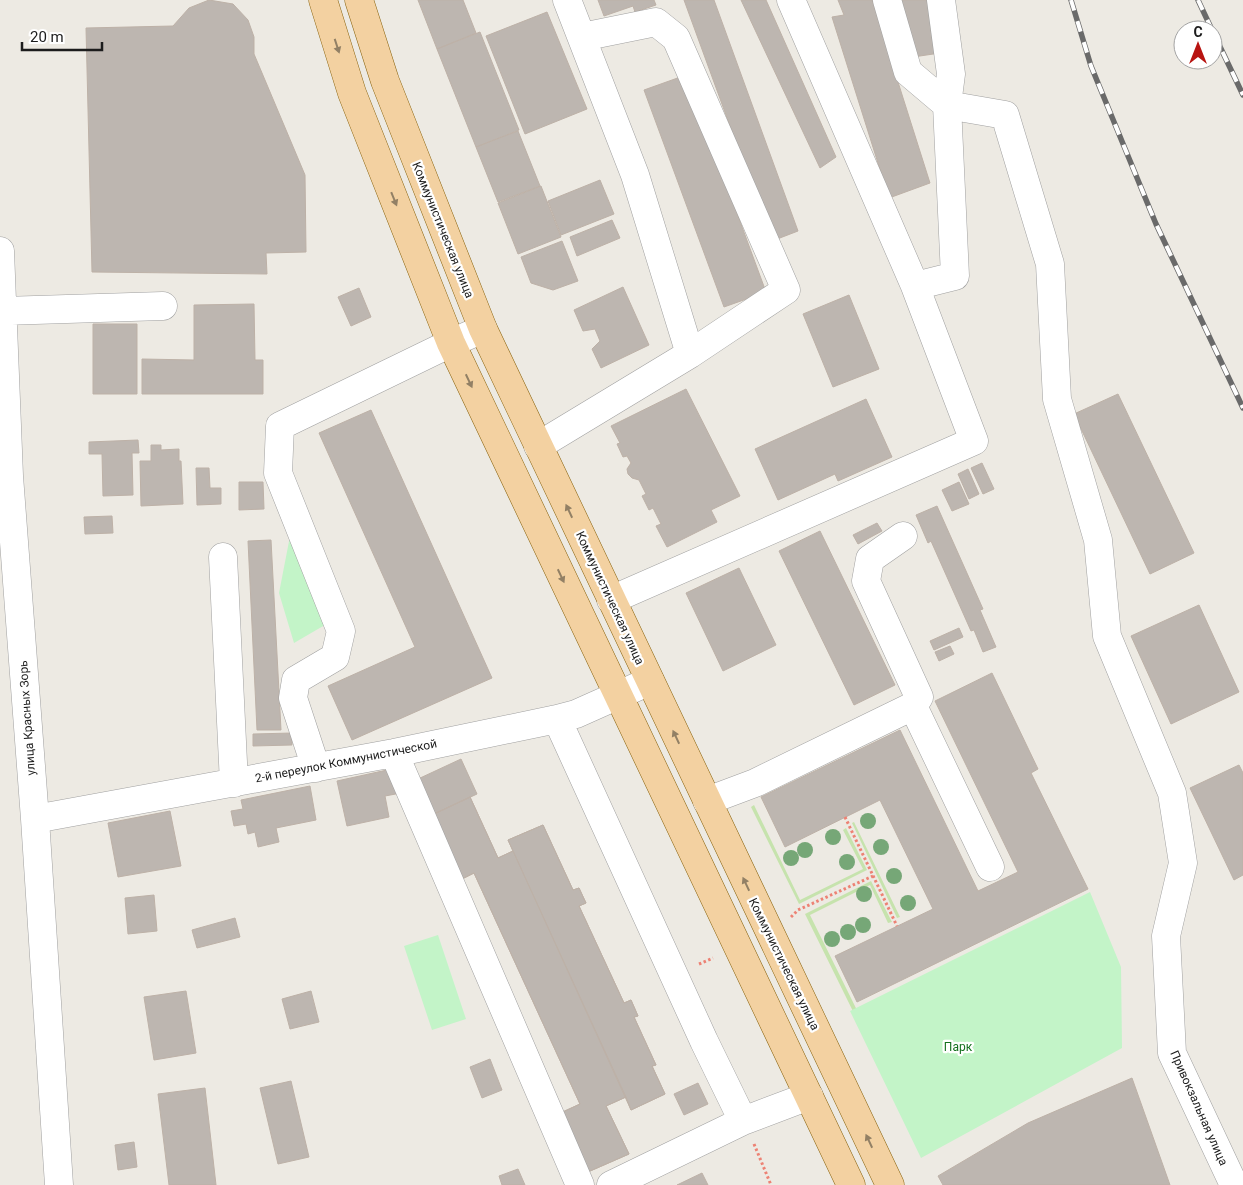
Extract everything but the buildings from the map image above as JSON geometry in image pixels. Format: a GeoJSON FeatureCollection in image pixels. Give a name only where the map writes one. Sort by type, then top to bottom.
{"type":"FeatureCollection","features":[{"type":"Feature","properties":{"kind":"main road"},"geometry":{"type":"LineString","coordinates":[[322,0],[352,93],[450,343],[851,1185]]}},
{"type":"Feature","properties":{"kind":"main road","name":"Коммунистическая улица"},"geometry":{"type":"LineString","coordinates":[[359,0],[385,81],[483,329],[890,1185]]}},
{"type":"Feature","properties":{"kind":"street"},"geometry":{"type":"LineString","coordinates":[[567,0],[635,175],[690,354]]}},
{"type":"Feature","properties":{"kind":"street"},"geometry":{"type":"LineString","coordinates":[[611,600],[974,441],[915,286],[790,0]]}},
{"type":"Feature","properties":{"kind":"street"},"geometry":{"type":"LineString","coordinates":[[887,0],[908,72],[947,105]]}},
{"type":"Feature","properties":{"kind":"street"},"geometry":{"type":"LineString","coordinates":[[915,286],[955,276],[947,105],[951,74],[942,0]]}},
{"type":"Feature","properties":{"kind":"street"},"geometry":{"type":"LineString","coordinates":[[538,446],[690,354],[786,290],[676,38],[656,22],[582,37]]}},
{"type":"Feature","properties":{"kind":"street","name":"Привокзальная улица"},"geometry":{"type":"LineString","coordinates":[[947,105],[1005,115],[1050,264],[1057,399],[1098,540],[1107,636],[1172,792],[1183,863],[1166,936],[1172,1053],[1236,1181]]}},
{"type":"Feature","properties":{"kind":"street","name":"улица Красных Зорь"},"geometry":{"type":"LineString","coordinates":[[0,251],[9,476],[35,819],[59,1185]]}},
{"type":"Feature","properties":{"kind":"street"},"geometry":{"type":"LineString","coordinates":[[3,311],[163,306]]}},
{"type":"Feature","properties":{"kind":"street"},"geometry":{"type":"LineString","coordinates":[[316,768],[293,698],[296,680],[335,657],[341,631],[278,473],[280,426],[450,343],[483,329]]}},
{"type":"Feature","properties":{"kind":"street"},"geometry":{"type":"LineString","coordinates":[[707,801],[755,783],[913,706],[919,697],[866,581],[870,559],[903,536]]}},
{"type":"Feature","properties":{"kind":"street"},"geometry":{"type":"LineString","coordinates":[[223,557],[234,783]]}},
{"type":"Feature","properties":{"kind":"street","name":"2-й переулок Коммунистической"},"geometry":{"type":"LineString","coordinates":[[35,819],[316,768],[557,719],[576,714],[650,681]]}},
{"type":"Feature","properties":{"kind":"street"},"geometry":{"type":"LineString","coordinates":[[913,706],[990,867]]}},
{"type":"Feature","properties":{"kind":"street"},"geometry":{"type":"LineString","coordinates":[[557,719],[681,992],[743,1120]]}},
{"type":"Feature","properties":{"kind":"street"},"geometry":{"type":"LineString","coordinates":[[394,753],[580,1185]]}},
{"type":"Feature","properties":{"kind":"street"},"geometry":{"type":"LineString","coordinates":[[611,1185],[743,1120],[808,1096]]}},
{"type":"Feature","properties":{"kind":"path"},"geometry":{"type":"LineString","coordinates":[[845,817],[897,926]]}},
{"type":"Feature","properties":{"kind":"path"},"geometry":{"type":"LineString","coordinates":[[798,910],[873,876]]}},
{"type":"Feature","properties":{"kind":"path"},"geometry":{"type":"LineString","coordinates":[[743,1120],[772,1185]]}},
{"type":"Feature","properties":{"kind":"green space"},"geometry":{"type":"Polygon","coordinates":[[[291,531],[330,622],[294,643],[279,593],[291,531]]]}},
{"type":"Feature","properties":{"kind":"green space"},"geometry":{"type":"Polygon","coordinates":[[[754,805],[800,900],[863,869],[843,830],[846,828],[867,870],[799,904],[751,807],[754,805]]]}},
{"type":"Feature","properties":{"kind":"green space"},"geometry":{"type":"Polygon","coordinates":[[[854,822],[900,917],[897,918],[852,823],[854,822]]]}},
{"type":"Feature","properties":{"kind":"green space"},"geometry":{"type":"Polygon","coordinates":[[[871,881],[892,922],[888,923],[870,885],[810,915],[926,1150],[922,1151],[805,914],[871,881]]]}},
{"type":"Feature","properties":{"kind":"green space","name":"Парк"},"geometry":{"type":"Polygon","coordinates":[[[1090,892],[1121,967],[1122,1048],[921,1158],[850,1011],[1090,892]]]}},
{"type":"Feature","properties":{"kind":"green space"},"geometry":{"type":"Polygon","coordinates":[[[438,935],[466,1019],[432,1030],[404,946],[438,935]]]}},
{"type":"Feature","properties":{"kind":"railway"},"geometry":{"type":"LineString","coordinates":[[1071,0],[1091,66],[1156,224],[1243,408]]}},
{"type":"Feature","properties":{"kind":"railway"},"geometry":{"type":"LineString","coordinates":[[1198,0],[1207,20]]}},
{"type":"Feature","properties":{"kind":"railway"},"geometry":{"type":"LineString","coordinates":[[1223,53],[1243,95]]}}]}
